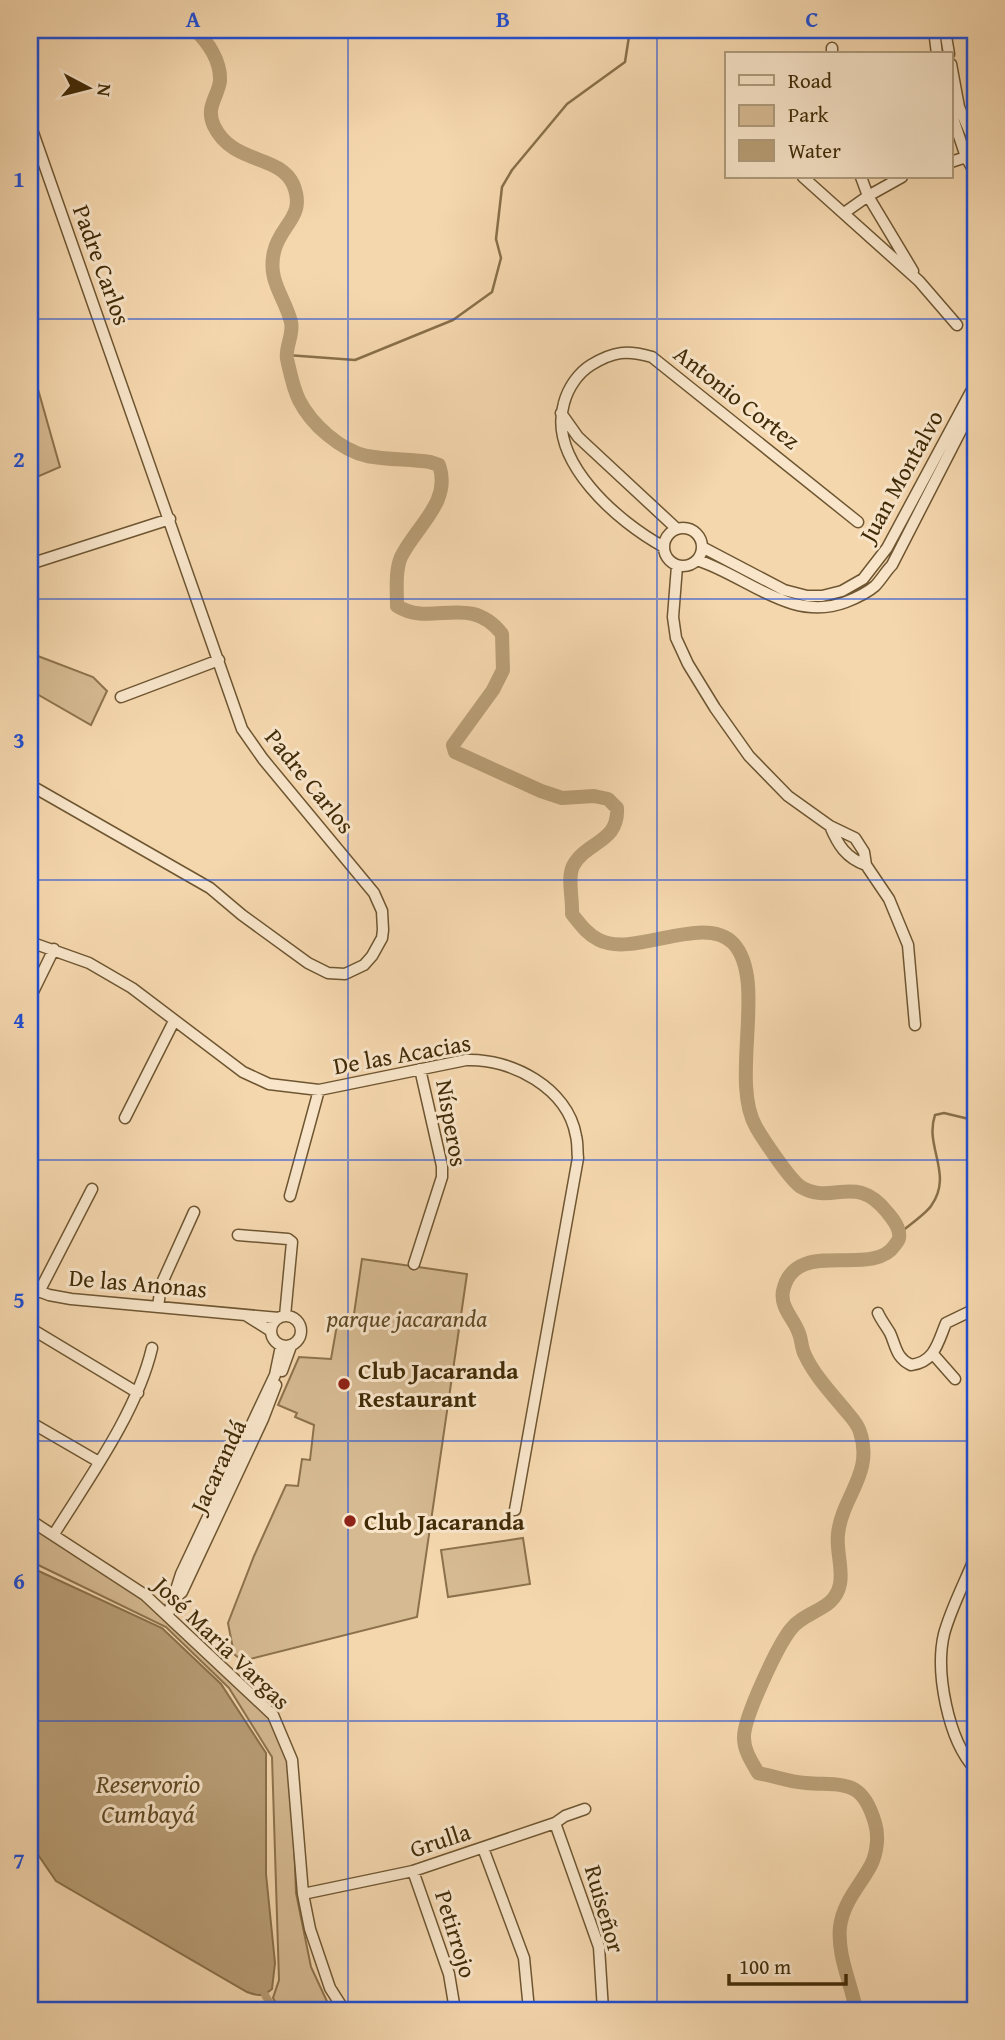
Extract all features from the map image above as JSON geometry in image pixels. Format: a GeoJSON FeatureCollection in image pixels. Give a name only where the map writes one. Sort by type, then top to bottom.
{"type":"FeatureCollection","features":[{"type":"Feature","properties":{"kind":"street"},"geometry":{"type":"LineString","coordinates":[[934,30],[937,52]]}},
{"type":"Feature","properties":{"kind":"street"},"geometry":{"type":"LineString","coordinates":[[945,30],[949,52]]}},
{"type":"Feature","properties":{"kind":"street"},"geometry":{"type":"LineString","coordinates":[[953,75],[959,107],[975,144]]}},
{"type":"Feature","properties":{"kind":"street"},"geometry":{"type":"LineString","coordinates":[[953,116],[975,173]]}},
{"type":"Feature","properties":{"kind":"street","name":"Padre Carlos"},"geometry":{"type":"LineString","coordinates":[[30,124],[242,729],[248,740],[374,893],[382,911],[382,938],[364,965],[345,974],[328,973],[308,963],[210,888],[30,785]]}},
{"type":"Feature","properties":{"kind":"street"},"geometry":{"type":"LineString","coordinates":[[953,162],[971,157]]}},
{"type":"Feature","properties":{"kind":"street"},"geometry":{"type":"LineString","coordinates":[[804,178],[919,281],[957,325]]}},
{"type":"Feature","properties":{"kind":"street"},"geometry":{"type":"LineString","coordinates":[[861,178],[868,196],[919,281]]}},
{"type":"Feature","properties":{"kind":"street"},"geometry":{"type":"LineString","coordinates":[[844,213],[900,178]]}},
{"type":"Feature","properties":{"kind":"street","name":"Antonio Cortez"},"geometry":{"type":"LineString","coordinates":[[561,413],[567,391],[584,370],[606,356],[631,351],[652,357],[858,522]]}},
{"type":"Feature","properties":{"kind":"street","name":"Juan Montalvo"},"geometry":{"type":"LineString","coordinates":[[702,547],[784,590],[807,596],[822,596],[842,591],[863,579],[887,548],[975,384]]}},
{"type":"Feature","properties":{"kind":"street","name":"Juan Montalvo"},"geometry":{"type":"LineString","coordinates":[[697,560],[724,570],[779,600],[797,606],[834,606],[857,598],[874,586],[892,565],[975,404]]}},
{"type":"Feature","properties":{"kind":"street"},"geometry":{"type":"LineString","coordinates":[[561,413],[578,437],[677,529],[691,530],[697,534],[702,547],[697,560],[684,567],[677,566],[667,558],[664,547],[666,539],[677,529]]}},
{"type":"Feature","properties":{"kind":"street"},"geometry":{"type":"LineString","coordinates":[[561,413],[562,438],[575,466],[588,485],[634,529],[664,547]]}},
{"type":"Feature","properties":{"kind":"street"},"geometry":{"type":"LineString","coordinates":[[30,564],[170,519]]}},
{"type":"Feature","properties":{"kind":"street"},"geometry":{"type":"LineString","coordinates":[[677,566],[673,617],[676,638],[688,664],[749,756],[788,796],[830,827],[855,838],[864,852],[866,865],[889,899],[908,944],[914,988],[915,1025]]}},
{"type":"Feature","properties":{"kind":"street"},"geometry":{"type":"LineString","coordinates":[[121,697],[219,660]]}},
{"type":"Feature","properties":{"kind":"street"},"geometry":{"type":"LineString","coordinates":[[830,827],[839,846],[849,856],[866,865]]}},
{"type":"Feature","properties":{"kind":"street","name":"De las Acacias"},"geometry":{"type":"LineString","coordinates":[[30,942],[89,964],[132,988],[256,1079],[269,1084],[319,1090],[481,1059],[517,1069],[548,1088],[565,1108],[576,1134],[578,1158],[514,1510]]}},
{"type":"Feature","properties":{"kind":"street"},"geometry":{"type":"LineString","coordinates":[[30,998],[54,950]]}},
{"type":"Feature","properties":{"kind":"street"},"geometry":{"type":"LineString","coordinates":[[125,1118],[174,1021]]}},
{"type":"Feature","properties":{"kind":"street","name":"Nísperos"},"geometry":{"type":"LineString","coordinates":[[414,1264],[442,1177],[442,1166],[420,1069]]}},
{"type":"Feature","properties":{"kind":"street"},"geometry":{"type":"LineString","coordinates":[[289,1196],[319,1090]]}},
{"type":"Feature","properties":{"kind":"street"},"geometry":{"type":"LineString","coordinates":[[34,1290],[92,1189]]}},
{"type":"Feature","properties":{"kind":"street"},"geometry":{"type":"LineString","coordinates":[[158,1307],[165,1274],[194,1212]]}},
{"type":"Feature","properties":{"kind":"street"},"geometry":{"type":"LineString","coordinates":[[238,1236],[288,1239],[292,1242],[282,1317],[271,1331]]}},
{"type":"Feature","properties":{"kind":"street","name":"De las Anonas"},"geometry":{"type":"LineString","coordinates":[[34,1290],[71,1300],[282,1317]]}},
{"type":"Feature","properties":{"kind":"street"},"geometry":{"type":"LineString","coordinates":[[878,1313],[904,1361],[916,1364],[929,1360],[946,1323],[975,1309]]}},
{"type":"Feature","properties":{"kind":"street"},"geometry":{"type":"LineString","coordinates":[[243,1314],[271,1331],[274,1340],[286,1346],[300,1337],[301,1331],[296,1320],[282,1317]]}},
{"type":"Feature","properties":{"kind":"street"},"geometry":{"type":"LineString","coordinates":[[30,1328],[138,1393]]}},
{"type":"Feature","properties":{"kind":"street","name":"Jacarandá"},"geometry":{"type":"LineString","coordinates":[[167,1615],[174,1599],[182,1592],[220,1500],[263,1419],[286,1346]]}},
{"type":"Feature","properties":{"kind":"street"},"geometry":{"type":"LineString","coordinates":[[54,1534],[138,1393],[152,1348]]}},
{"type":"Feature","properties":{"kind":"street"},"geometry":{"type":"LineString","coordinates":[[933,1354],[956,1379]]}},
{"type":"Feature","properties":{"kind":"street"},"geometry":{"type":"LineString","coordinates":[[30,1422],[99,1462]]}},
{"type":"Feature","properties":{"kind":"street","name":"José Maria Vargas"},"geometry":{"type":"LineString","coordinates":[[30,1520],[145,1595],[273,1715],[292,1760],[303,1894],[320,1964],[330,1988],[344,2010]]}},
{"type":"Feature","properties":{"kind":"street"},"geometry":{"type":"LineString","coordinates":[[975,1557],[945,1631],[942,1659],[948,1718],[953,1732],[975,1769]]}},
{"type":"Feature","properties":{"kind":"street","name":"Grulla"},"geometry":{"type":"LineString","coordinates":[[303,1894],[413,1871],[555,1823],[565,1816],[585,1809]]}},
{"type":"Feature","properties":{"kind":"street","name":"Ruiseñor"},"geometry":{"type":"LineString","coordinates":[[555,1823],[599,1947],[603,2010]]}},
{"type":"Feature","properties":{"kind":"street"},"geometry":{"type":"LineString","coordinates":[[483,1848],[524,1958],[529,2010]]}},
{"type":"Feature","properties":{"kind":"street","name":"Petirrojo"},"geometry":{"type":"LineString","coordinates":[[413,1871],[449,1974],[455,2010]]}},
{"type":"Feature","properties":{"kind":"green space"},"geometry":{"type":"Polygon","coordinates":[[[30,361],[60,467],[30,480],[30,361]]]}},
{"type":"Feature","properties":{"kind":"green space"},"geometry":{"type":"Polygon","coordinates":[[[30,653],[93,677],[107,691],[91,725],[30,690],[30,653]]]}},
{"type":"Feature","properties":{"kind":"green space","name":"Club Jacaranda"},"geometry":{"type":"Polygon","coordinates":[[[362,1259],[467,1274],[417,1617],[242,1661],[234,1654],[228,1623],[286,1485],[298,1486],[302,1459],[310,1460],[314,1425],[295,1417],[297,1413],[278,1405],[299,1357],[331,1359],[338,1319],[353,1321],[362,1259]]]}},
{"type":"Feature","properties":{"kind":"green space"},"geometry":{"type":"Polygon","coordinates":[[[30,1520],[114,1568],[190,1633],[272,1720],[291,1763],[296,1893],[311,1967],[331,2010],[280,2010],[273,1998],[279,1980],[272,1757],[229,1688],[166,1627],[30,1561],[30,1520]]]}},
{"type":"Feature","properties":{"kind":"green space"},"geometry":{"type":"Polygon","coordinates":[[[523,1538],[530,1584],[448,1597],[441,1550],[523,1538]]]}},
{"type":"Feature","properties":{"kind":"water","name":"Reservorio Cumbayá"},"geometry":{"type":"Polygon","coordinates":[[[30,1567],[162,1628],[221,1684],[266,1753],[266,1874],[275,1963],[272,1989],[263,1995],[247,1992],[56,1881],[30,1843],[30,1567]]]}},
{"type":"Feature","properties":{"kind":"waterway"},"geometry":{"type":"LineString","coordinates":[[195,30],[209,46],[220,74],[211,113],[214,126],[232,147],[277,168],[286,174],[293,184],[297,205],[295,213],[277,242],[272,262],[275,280],[291,322],[287,359],[293,385],[304,409],[327,435],[357,453],[439,465],[442,478],[437,502],[407,546],[399,563],[397,606],[424,614],[464,612],[477,615],[502,634],[503,670],[493,690],[453,745],[455,752],[541,791],[562,798],[594,796],[608,799],[617,808],[613,828],[573,866],[570,883],[572,914],[591,935],[614,944],[631,944],[705,932],[720,935],[733,943],[743,960],[748,981],[746,1084],[749,1107],[756,1127],[784,1168],[801,1187],[813,1192],[865,1194],[887,1212],[898,1230],[898,1241],[884,1255],[869,1259],[818,1261],[802,1265],[790,1274],[783,1291],[785,1307],[798,1331],[809,1362],[859,1429],[863,1460],[838,1534],[841,1578],[837,1593],[826,1605],[797,1623],[785,1637],[755,1699],[744,1738],[747,1752],[758,1773],[800,1782],[850,1787],[864,1798],[870,1808],[877,1833],[875,1855],[848,1902],[840,1927],[842,1958],[856,2010]]}},
{"type":"Feature","properties":{"kind":"waterway"},"geometry":{"type":"LineString","coordinates":[[287,355],[355,360],[453,320],[492,292],[501,258],[496,239],[502,187],[512,170],[567,104],[625,62],[630,30]]}},
{"type":"Feature","properties":{"kind":"waterway"},"geometry":{"type":"LineString","coordinates":[[893,1239],[928,1210],[937,1194],[940,1183],[933,1138],[935,1115],[944,1113],[969,1119],[975,1116]]}},
{"type":"Feature","properties":{"kind":"waterway"},"geometry":{"type":"LineString","coordinates":[[265,1995],[274,2010]]}},
{"type":"Feature","properties":{"kind":"place","name":"Club Jacaranda Restaurant"},"geometry":{"type":"Point","coordinates":[344,1384]}},
{"type":"Feature","properties":{"kind":"place","name":"Club Jacaranda"},"geometry":{"type":"Point","coordinates":[350,1521]}},
{"type":"Feature","properties":{"kind":"park label","name":"parque jacaranda"},"geometry":{"type":"Point","coordinates":[407,1318]}}]}
